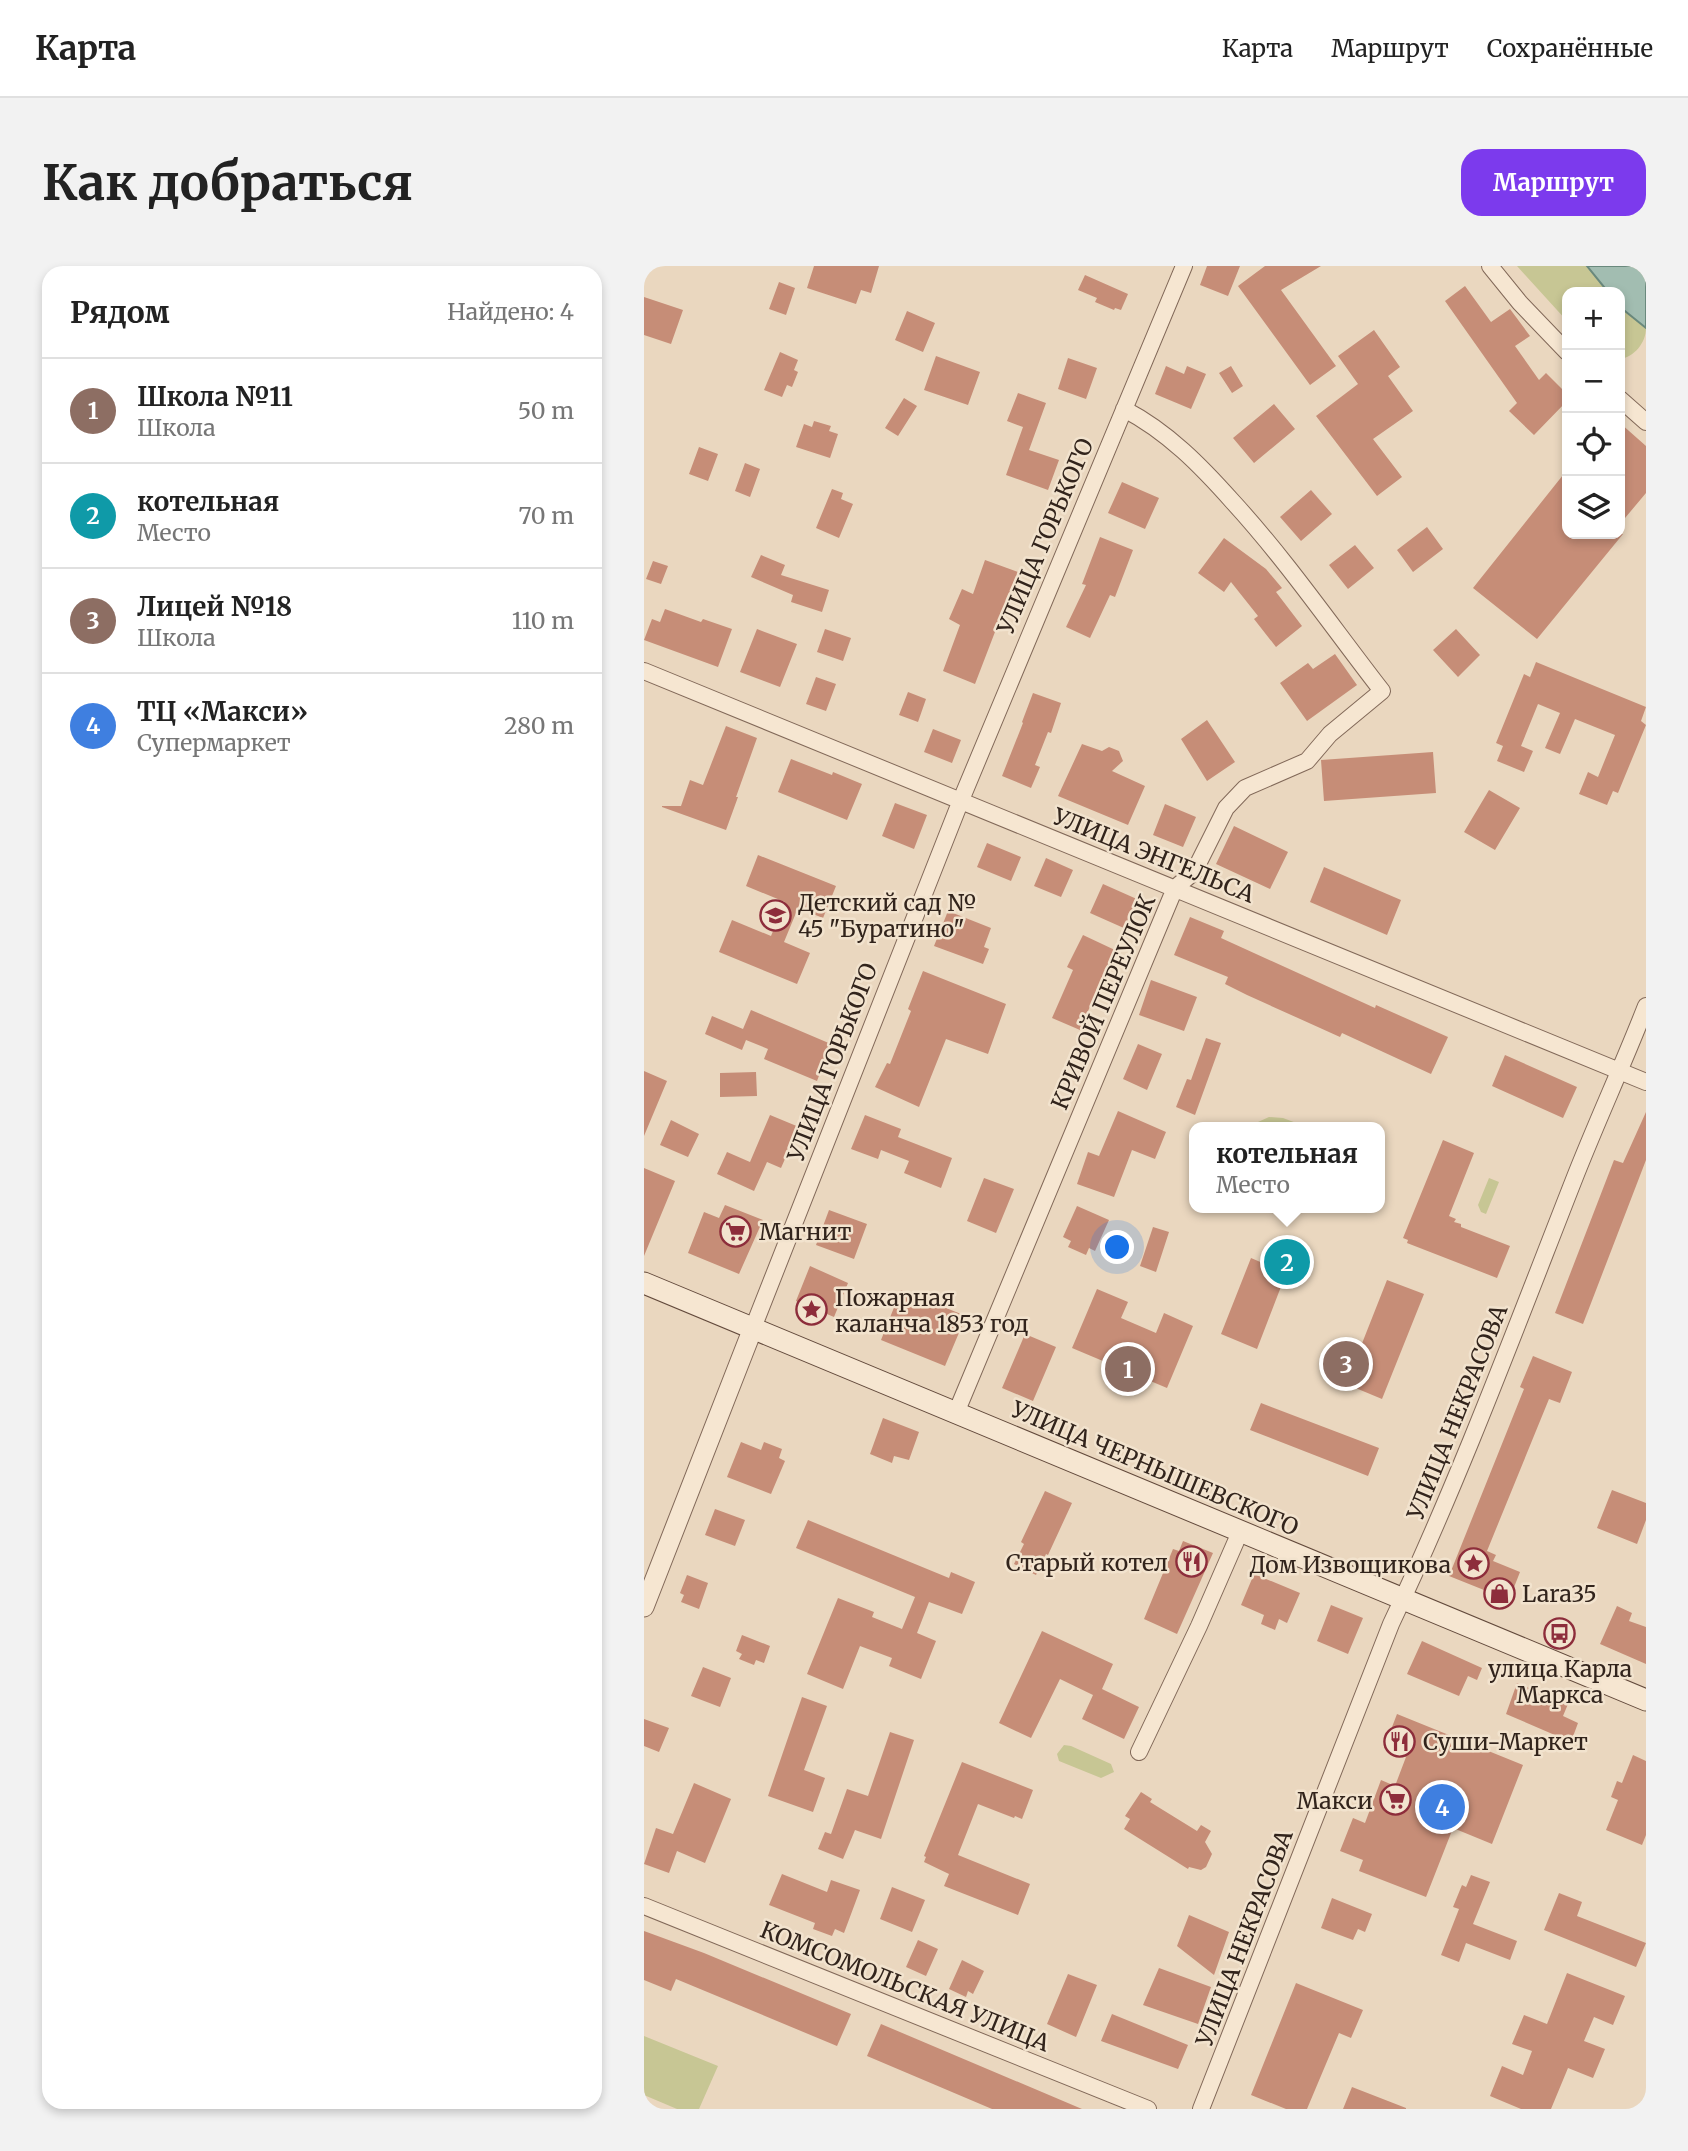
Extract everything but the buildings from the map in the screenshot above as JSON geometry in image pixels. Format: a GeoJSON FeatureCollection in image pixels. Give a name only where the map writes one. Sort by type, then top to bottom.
{"type":"FeatureCollection","features":[{"type":"Feature","properties":{"kind":"main road","name":"УЛИЦА ЧЕРНЫШЕВСКОГО"},"geometry":{"type":"LineString","coordinates":[[644,1283],[1646,1700]]}},
{"type":"Feature","properties":{"kind":"street","name":"УЛИЦА ГОРЬКОГО"},"geometry":{"type":"LineString","coordinates":[[644,1607],[961,800],[1184,266]]}},
{"type":"Feature","properties":{"kind":"street"},"geometry":{"type":"LineString","coordinates":[[1490,266],[1520,303],[1565,350]]}},
{"type":"Feature","properties":{"kind":"street"},"geometry":{"type":"LineString","coordinates":[[1625,403],[1646,422]]}},
{"type":"Feature","properties":{"kind":"street","name":"КРИВОЙ ПЕРЕУЛОК"},"geometry":{"type":"LineString","coordinates":[[956,1413],[1175,888],[1194,872],[1226,807],[1245,788],[1307,761],[1330,734],[1382,691],[1267,540],[1202,467],[1150,423],[1124,409]]}},
{"type":"Feature","properties":{"kind":"street","name":"УЛИЦА ЭНГЕЛЬСА"},"geometry":{"type":"LineString","coordinates":[[644,671],[1646,1082]]}},
{"type":"Feature","properties":{"kind":"street","name":"УЛИЦА НЕКРАСОВА"},"geometry":{"type":"LineString","coordinates":[[1201,2109],[1391,1624],[1414,1577],[1646,1006]]}},
{"type":"Feature","properties":{"kind":"street"},"geometry":{"type":"LineString","coordinates":[[1139,1752],[1240,1532]]}},
{"type":"Feature","properties":{"kind":"street","name":"КОМСОМОЛЬСКАЯ УЛИЦА"},"geometry":{"type":"LineString","coordinates":[[644,1906],[1148,2109]]}},
{"type":"Feature","properties":{"kind":"shaded area"},"geometry":{"type":"Polygon","coordinates":[[[1517,266],[1587,266],[1604,287],[1562,287],[1562,316],[1517,266]]]}},
{"type":"Feature","properties":{"kind":"shaded area"},"geometry":{"type":"Polygon","coordinates":[[[1587,266],[1646,266],[1646,328],[1625,311],[1625,287],[1604,287],[1587,266]]]}},
{"type":"Feature","properties":{"kind":"shaded area"},"geometry":{"type":"Polygon","coordinates":[[[1625,311],[1646,328],[1644,339],[1625,357],[1625,311]]]}},
{"type":"Feature","properties":{"kind":"shaded area"},"geometry":{"type":"Polygon","coordinates":[[[1269,1117],[1294,1122],[1258,1122],[1269,1117]]]}},
{"type":"Feature","properties":{"kind":"shaded area"},"geometry":{"type":"Polygon","coordinates":[[[1489,1178],[1499,1182],[1486,1214],[1481,1212],[1478,1205],[1489,1178]]]}},
{"type":"Feature","properties":{"kind":"shaded area"},"geometry":{"type":"Polygon","coordinates":[[[1064,1745],[1111,1764],[1114,1772],[1101,1778],[1059,1761],[1057,1754],[1064,1745]]]}},
{"type":"Feature","properties":{"kind":"shaded area"},"geometry":{"type":"Polygon","coordinates":[[[644,2036],[718,2066],[699,2109],[677,2109],[644,2095],[644,2036]]]}},
{"type":"Feature","properties":{"kind":"place","name":"Детский сад № 45 \"Буратино\""},"geometry":{"type":"Point","coordinates":[775,915]}},
{"type":"Feature","properties":{"kind":"place","name":"Магнит"},"geometry":{"type":"Point","coordinates":[736,1231]}},
{"type":"Feature","properties":{"kind":"place","name":"котельная"},"geometry":{"type":"Point","coordinates":[1287,1262]}},
{"type":"Feature","properties":{"kind":"place","name":"Пожарная каланча 1853 год"},"geometry":{"type":"Point","coordinates":[812,1310]}},
{"type":"Feature","properties":{"kind":"place","name":"Лицей №18"},"geometry":{"type":"Point","coordinates":[1346,1364]}},
{"type":"Feature","properties":{"kind":"place","name":"Школа №11"},"geometry":{"type":"Point","coordinates":[1128,1369]}},
{"type":"Feature","properties":{"kind":"place","name":"Старый котел"},"geometry":{"type":"Point","coordinates":[1191,1562]}},
{"type":"Feature","properties":{"kind":"place","name":"Дом Извощикова"},"geometry":{"type":"Point","coordinates":[1474,1564]}},
{"type":"Feature","properties":{"kind":"place","name":"Lara35"},"geometry":{"type":"Point","coordinates":[1499,1593]}},
{"type":"Feature","properties":{"kind":"place","name":"улица Карла Маркса"},"geometry":{"type":"Point","coordinates":[1560,1634]}},
{"type":"Feature","properties":{"kind":"place","name":"Суши-Маркет"},"geometry":{"type":"Point","coordinates":[1400,1741]}},
{"type":"Feature","properties":{"kind":"place","name":"Макси"},"geometry":{"type":"Point","coordinates":[1396,1800]}},
{"type":"Feature","properties":{"kind":"place","name":"ТЦ «Макси»"},"geometry":{"type":"Point","coordinates":[1442,1807]}}]}
